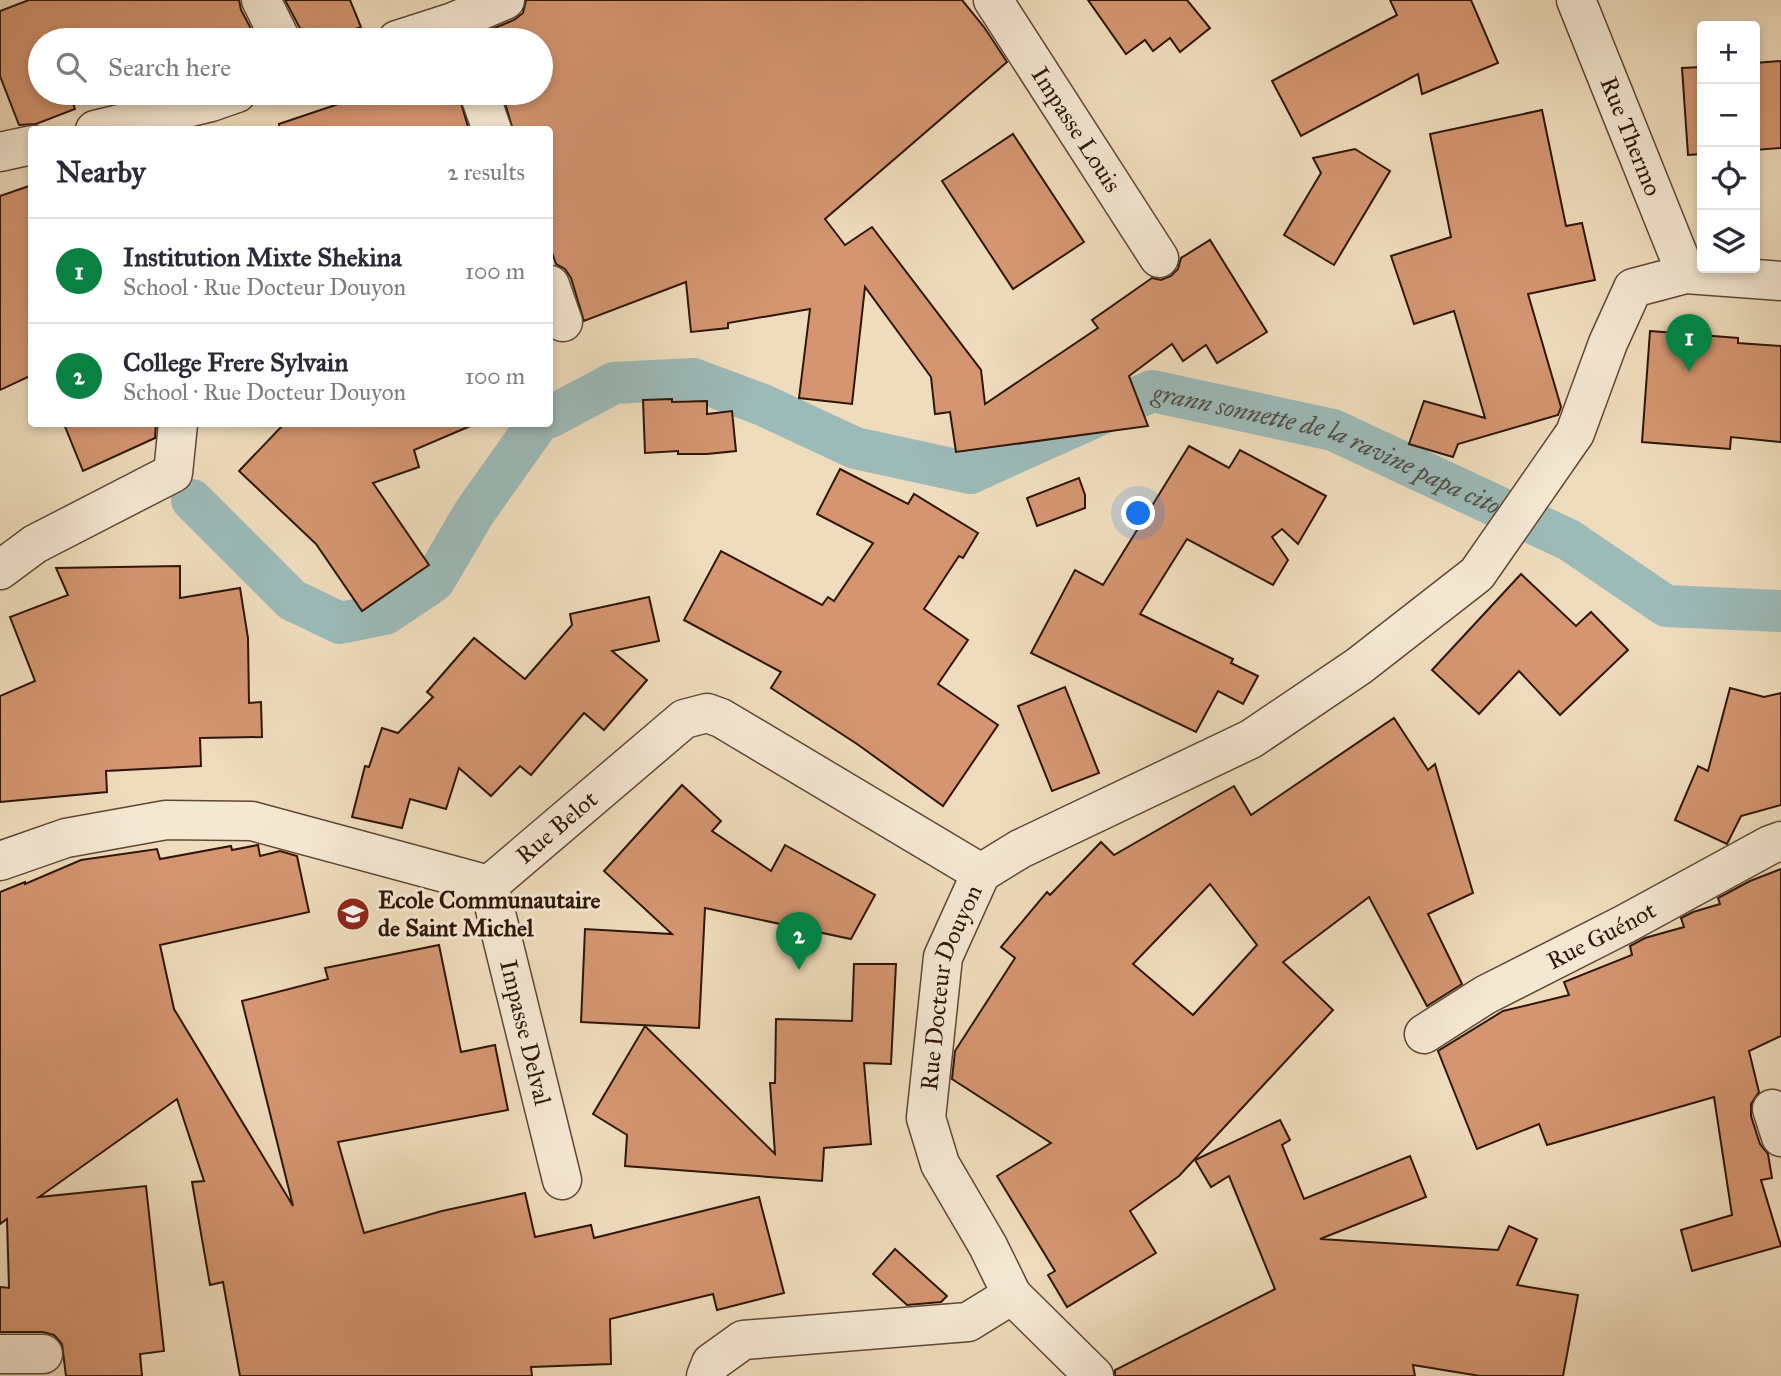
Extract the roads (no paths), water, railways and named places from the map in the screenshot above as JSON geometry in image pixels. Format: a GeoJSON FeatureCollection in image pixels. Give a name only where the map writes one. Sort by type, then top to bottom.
{"type":"FeatureCollection","features":[{"type":"Feature","properties":{"kind":"street"},"geometry":{"type":"LineString","coordinates":[[261,0],[275,28]]}},
{"type":"Feature","properties":{"kind":"street"},"geometry":{"type":"LineString","coordinates":[[461,28],[505,0]]}},
{"type":"Feature","properties":{"kind":"street","name":"Impasse Louis"},"geometry":{"type":"LineString","coordinates":[[993,0],[1158,258]]}},
{"type":"Feature","properties":{"kind":"street","name":"Rue Thermo"},"geometry":{"type":"LineString","coordinates":[[1576,0],[1686,274]]}},
{"type":"Feature","properties":{"kind":"street"},"geometry":{"type":"LineString","coordinates":[[483,105],[491,126]]}},
{"type":"Feature","properties":{"kind":"street"},"geometry":{"type":"LineString","coordinates":[[118,126],[219,108]]}},
{"type":"Feature","properties":{"kind":"street"},"geometry":{"type":"LineString","coordinates":[[1686,274],[1781,281]]}},
{"type":"Feature","properties":{"kind":"street","name":"Rue Docteur Douyon"},"geometry":{"type":"LineString","coordinates":[[1094,1376],[1012,1295],[940,1164],[926,1118],[943,957],[981,873],[1020,849],[1251,739],[1359,666],[1477,574],[1575,433],[1608,342],[1633,288],[1686,274]]}},
{"type":"Feature","properties":{"kind":"street"},"geometry":{"type":"LineString","coordinates":[[553,294],[563,322]]}},
{"type":"Feature","properties":{"kind":"street"},"geometry":{"type":"LineString","coordinates":[[0,570],[35,544],[173,473],[178,427]]}},
{"type":"Feature","properties":{"kind":"street","name":"Rue Belot"},"geometry":{"type":"LineString","coordinates":[[489,884],[684,719],[707,713],[721,718],[981,873]]}},
{"type":"Feature","properties":{"kind":"street"},"geometry":{"type":"LineString","coordinates":[[0,862],[66,838],[166,820],[252,821],[489,884]]}},
{"type":"Feature","properties":{"kind":"street","name":"Rue Guénot"},"geometry":{"type":"LineString","coordinates":[[1424,1034],[1485,995],[1781,841]]}},
{"type":"Feature","properties":{"kind":"street","name":"Impasse Delval"},"geometry":{"type":"LineString","coordinates":[[489,884],[562,1180]]}},
{"type":"Feature","properties":{"kind":"street"},"geometry":{"type":"LineString","coordinates":[[706,1376],[712,1363],[743,1340],[968,1322],[1012,1295]]}},
{"type":"Feature","properties":{"kind":"street"},"geometry":{"type":"LineString","coordinates":[[0,1354],[43,1354]]}},
{"type":"Feature","properties":{"kind":"waterway","name":"grann sonnette de la ravine papa cito"},"geometry":{"type":"LineString","coordinates":[[553,415],[614,383],[693,379],[763,405],[855,448],[970,473],[1152,391],[1333,430],[1569,540],[1666,606],[1781,611]]}},
{"type":"Feature","properties":{"kind":"waterway","name":"grann sonnette de la ravine papa cito"},"geometry":{"type":"LineString","coordinates":[[192,500],[292,600],[340,623],[385,614],[434,581],[474,513],[535,427]]}},
{"type":"Feature","properties":{"kind":"place","name":"Institution Mixte Shekina"},"geometry":{"type":"Point","coordinates":[1689,372]}},
{"type":"Feature","properties":{"kind":"place","name":"Ecole Communautaire de Saint Michel"},"geometry":{"type":"Point","coordinates":[353,914]}},
{"type":"Feature","properties":{"kind":"place","name":"College Frere Sylvain"},"geometry":{"type":"Point","coordinates":[799,970]}}]}
